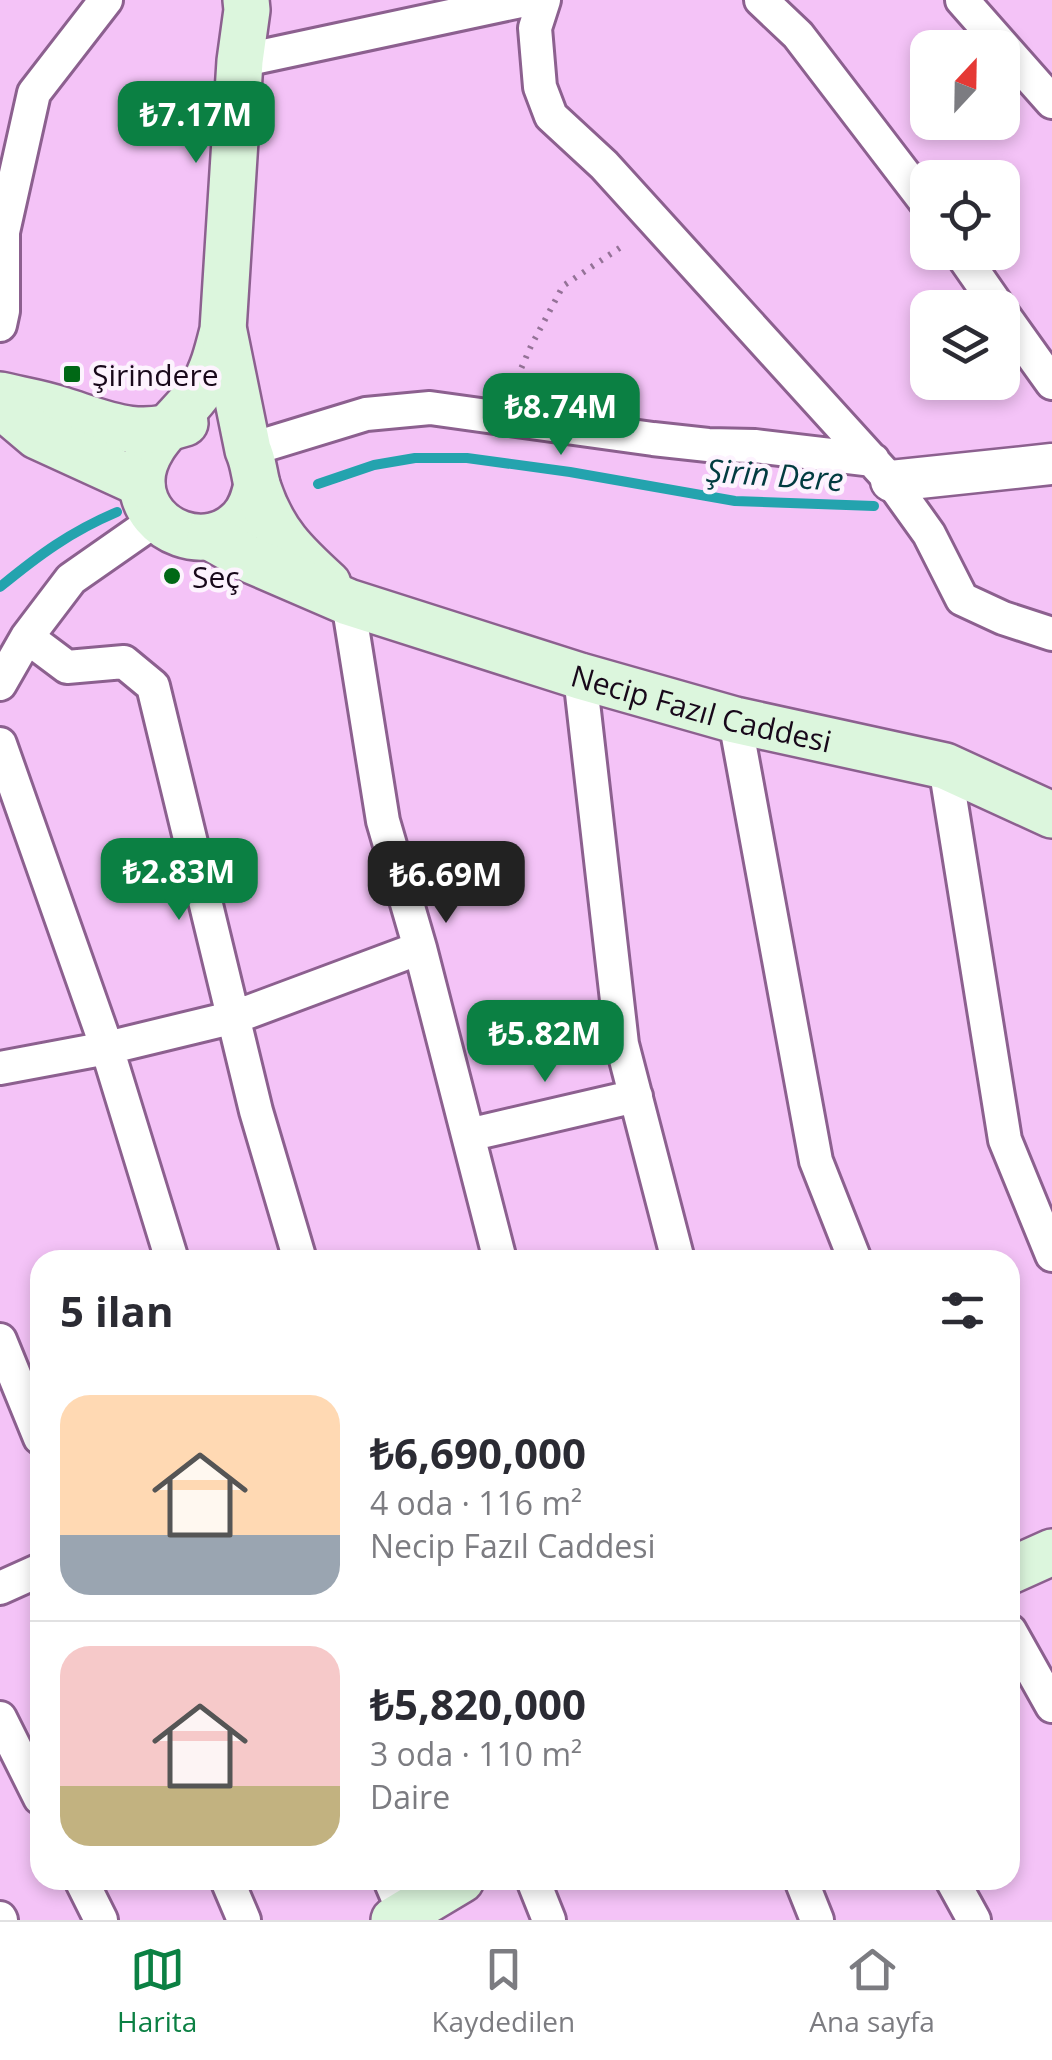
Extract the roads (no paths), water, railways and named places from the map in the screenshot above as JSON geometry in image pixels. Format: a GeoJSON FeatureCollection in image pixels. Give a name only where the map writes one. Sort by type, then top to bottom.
{"type":"FeatureCollection","features":[{"type":"Feature","properties":{"kind":"main road"},"geometry":{"type":"LineString","coordinates":[[149,502],[144,464],[152,447],[203,386],[223,330],[246,0]]}},
{"type":"Feature","properties":{"kind":"main road"},"geometry":{"type":"LineString","coordinates":[[0,405],[37,436],[149,502],[172,531],[190,537],[210,537],[242,519],[252,503],[252,467],[223,330]]}},
{"type":"Feature","properties":{"kind":"main road"},"geometry":{"type":"LineString","coordinates":[[0,395],[58,408],[118,429],[168,430],[183,423],[201,422],[220,426],[236,436],[276,531],[348,602]]}},
{"type":"Feature","properties":{"kind":"main road","name":"Necip Fazıl Caddesi"},"geometry":{"type":"LineString","coordinates":[[210,537],[253,561],[348,602],[580,676],[735,720],[945,766],[1052,815]]}},
{"type":"Feature","properties":{"kind":"main road"},"geometry":{"type":"LineString","coordinates":[[1020,1566],[1052,1552]]}},
{"type":"Feature","properties":{"kind":"main road"},"geometry":{"type":"LineString","coordinates":[[399,1909],[440,1890]]}},
{"type":"Feature","properties":{"kind":"street"},"geometry":{"type":"LineString","coordinates":[[0,325],[1,231],[34,93],[106,0]]}},
{"type":"Feature","properties":{"kind":"street"},"geometry":{"type":"LineString","coordinates":[[240,61],[525,0]]}},
{"type":"Feature","properties":{"kind":"street"},"geometry":{"type":"LineString","coordinates":[[544,0],[535,28],[540,86],[551,116],[604,164],[882,470],[929,534],[962,599],[1002,618],[1052,634]]}},
{"type":"Feature","properties":{"kind":"street"},"geometry":{"type":"LineString","coordinates":[[761,0],[798,35],[910,182]]}},
{"type":"Feature","properties":{"kind":"street"},"geometry":{"type":"LineString","coordinates":[[962,0],[1052,102]]}},
{"type":"Feature","properties":{"kind":"street"},"geometry":{"type":"LineString","coordinates":[[1020,338],[1052,384]]}},
{"type":"Feature","properties":{"kind":"street"},"geometry":{"type":"LineString","coordinates":[[252,467],[366,414],[430,408],[671,441],[755,446],[882,470],[1052,464]]}},
{"type":"Feature","properties":{"kind":"street"},"geometry":{"type":"LineString","coordinates":[[0,684],[28,636],[71,579],[149,502]]}},
{"type":"Feature","properties":{"kind":"street"},"geometry":{"type":"LineString","coordinates":[[348,602],[383,821],[420,948],[497,1250]]}},
{"type":"Feature","properties":{"kind":"street"},"geometry":{"type":"LineString","coordinates":[[28,636],[67,667],[124,662],[153,686],[256,1112],[297,1250]]}},
{"type":"Feature","properties":{"kind":"street"},"geometry":{"type":"LineString","coordinates":[[580,676],[622,1044],[675,1250]]}},
{"type":"Feature","properties":{"kind":"street"},"geometry":{"type":"LineString","coordinates":[[735,720],[816,1161],[851,1250]]}},
{"type":"Feature","properties":{"kind":"street"},"geometry":{"type":"LineString","coordinates":[[0,744],[107,1048],[169,1250]]}},
{"type":"Feature","properties":{"kind":"street"},"geometry":{"type":"LineString","coordinates":[[945,766],[1005,1140],[1052,1255]]}},
{"type":"Feature","properties":{"kind":"street"},"geometry":{"type":"LineString","coordinates":[[0,1068],[107,1048],[235,1017],[420,948]]}},
{"type":"Feature","properties":{"kind":"street"},"geometry":{"type":"LineString","coordinates":[[468,1135],[636,1096]]}},
{"type":"Feature","properties":{"kind":"street"},"geometry":{"type":"LineString","coordinates":[[0,1340],[30,1414]]}},
{"type":"Feature","properties":{"kind":"street"},"geometry":{"type":"LineString","coordinates":[[0,1588],[30,1574]]}},
{"type":"Feature","properties":{"kind":"street"},"geometry":{"type":"LineString","coordinates":[[1020,1650],[1052,1706]]}},
{"type":"Feature","properties":{"kind":"street"},"geometry":{"type":"LineString","coordinates":[[0,1718],[30,1778]]}},
{"type":"Feature","properties":{"kind":"street"},"geometry":{"type":"LineString","coordinates":[[86,1890],[100,1920]]}},
{"type":"Feature","properties":{"kind":"street"},"geometry":{"type":"LineString","coordinates":[[231,1890],[244,1920]]}},
{"type":"Feature","properties":{"kind":"street"},"geometry":{"type":"LineString","coordinates":[[537,1890],[548,1920]]}},
{"type":"Feature","properties":{"kind":"street"},"geometry":{"type":"LineString","coordinates":[[805,1890],[817,1920]]}},
{"type":"Feature","properties":{"kind":"street"},"geometry":{"type":"LineString","coordinates":[[958,1890],[974,1920]]}},
{"type":"Feature","properties":{"kind":"waterway","name":"Şirin Dere"},"geometry":{"type":"LineString","coordinates":[[318,484],[374,465],[415,458],[467,458],[735,501],[874,506]]}},
{"type":"Feature","properties":{"kind":"waterway","name":"Şirin Dere"},"geometry":{"type":"LineString","coordinates":[[0,587],[56,545],[117,512]]}},
{"type":"Feature","properties":{"kind":"place","name":"Şirindere"},"geometry":{"type":"Point","coordinates":[72,374]}},
{"type":"Feature","properties":{"kind":"place","name":"Seç"},"geometry":{"type":"Point","coordinates":[172,576]}}]}
